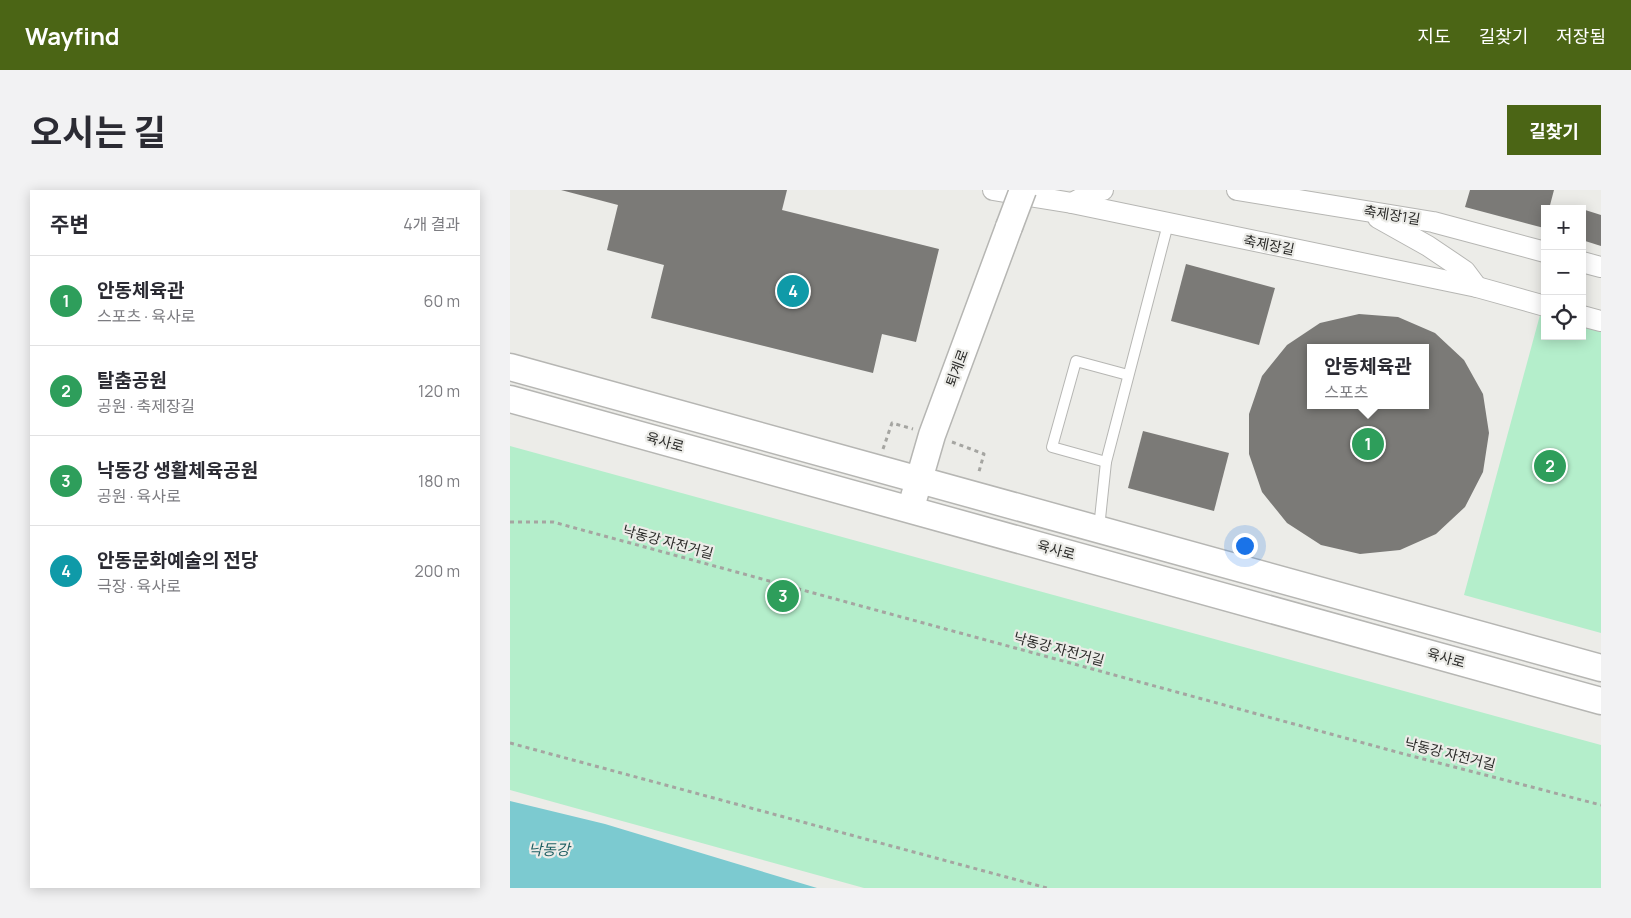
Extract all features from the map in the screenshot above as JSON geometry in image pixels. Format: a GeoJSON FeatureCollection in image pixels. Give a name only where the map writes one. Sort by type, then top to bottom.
{"type":"FeatureCollection","features":[{"type":"Feature","properties":{"kind":"street","name":"축제장길"},"geometry":{"type":"LineString","coordinates":[[993,190],[1072,203],[1477,287],[1541,305]]}},
{"type":"Feature","properties":{"kind":"street","name":"퇴계로"},"geometry":{"type":"LineString","coordinates":[[910,509],[932,435],[1023,190]]}},
{"type":"Feature","properties":{"kind":"street"},"geometry":{"type":"LineString","coordinates":[[1072,203],[1095,191],[1102,190]]}},
{"type":"Feature","properties":{"kind":"street","name":"축제장1길"},"geometry":{"type":"LineString","coordinates":[[1237,190],[1433,222],[1541,251]]}},
{"type":"Feature","properties":{"kind":"street"},"geometry":{"type":"LineString","coordinates":[[1366,211],[1428,246],[1465,271],[1477,287]]}},
{"type":"Feature","properties":{"kind":"street"},"geometry":{"type":"LineString","coordinates":[[1586,263],[1601,267]]}},
{"type":"Feature","properties":{"kind":"street"},"geometry":{"type":"LineString","coordinates":[[1586,317],[1601,321]]}},
{"type":"Feature","properties":{"kind":"street"},"geometry":{"type":"LineString","coordinates":[[510,367],[1601,668]]}},
{"type":"Feature","properties":{"kind":"street","name":"육사로"},"geometry":{"type":"LineString","coordinates":[[510,399],[1601,700]]}},
{"type":"Feature","properties":{"kind":"lane"},"geometry":{"type":"LineString","coordinates":[[1099,528],[1106,462],[1168,224]]}},
{"type":"Feature","properties":{"kind":"lane"},"geometry":{"type":"LineString","coordinates":[[1106,462],[1052,447],[1076,361],[1128,375]]}},
{"type":"Feature","properties":{"kind":"path","name":"낙동강 자전거길"},"geometry":{"type":"LineString","coordinates":[[510,522],[553,522],[1404,754],[1601,805]]}},
{"type":"Feature","properties":{"kind":"path"},"geometry":{"type":"LineString","coordinates":[[510,743],[1047,888]]}},
{"type":"Feature","properties":{"kind":"green space"},"geometry":{"type":"Polygon","coordinates":[[[1540,315],[1541,340],[1586,340],[1586,327],[1601,332],[1601,633],[1464,595],[1540,315]]]}},
{"type":"Feature","properties":{"kind":"green space"},"geometry":{"type":"Polygon","coordinates":[[[510,446],[1601,745],[1601,888],[864,888],[510,790],[510,446]]]}},
{"type":"Feature","properties":{"kind":"water","name":"낙동강"},"geometry":{"type":"Polygon","coordinates":[[[510,801],[605,824],[817,888],[510,888],[510,801]]]}},
{"type":"Feature","properties":{"kind":"building"},"geometry":{"type":"Polygon","coordinates":[[[561,190],[787,190],[782,210],[939,249],[916,342],[882,334],[873,373],[651,318],[664,265],[607,250],[618,205],[561,190]]]}},
{"type":"Feature","properties":{"kind":"building"},"geometry":{"type":"Polygon","coordinates":[[[1470,190],[1554,190],[1550,205],[1541,205],[1541,227],[1465,207],[1470,190]]]}},
{"type":"Feature","properties":{"kind":"building"},"geometry":{"type":"Polygon","coordinates":[[[1586,210],[1601,215],[1601,246],[1586,241],[1586,210]]]}},
{"type":"Feature","properties":{"kind":"building"},"geometry":{"type":"Polygon","coordinates":[[[1186,264],[1275,288],[1259,345],[1171,321],[1186,264]]]}},
{"type":"Feature","properties":{"kind":"building"},"geometry":{"type":"Polygon","coordinates":[[[1359,314],[1398,317],[1435,333],[1464,360],[1483,394],[1489,433],[1483,472],[1465,507],[1436,534],[1400,550],[1360,554],[1321,545],[1287,523],[1262,492],[1249,454],[1249,414],[1262,376],[1287,345],[1320,323],[1359,314]]]}},
{"type":"Feature","properties":{"kind":"building"},"geometry":{"type":"Polygon","coordinates":[[[1143,431],[1229,453],[1214,511],[1128,488],[1143,431]]]}},
{"type":"Feature","properties":{"kind":"place","name":"안동문화예술의 전당"},"geometry":{"type":"Point","coordinates":[793,291]}},
{"type":"Feature","properties":{"kind":"place","name":"안동체육관"},"geometry":{"type":"Point","coordinates":[1368,444]}},
{"type":"Feature","properties":{"kind":"place","name":"탈춤공원"},"geometry":{"type":"Point","coordinates":[1550,466]}},
{"type":"Feature","properties":{"kind":"place","name":"낙동강 생활체육공원"},"geometry":{"type":"Point","coordinates":[783,596]}}]}
